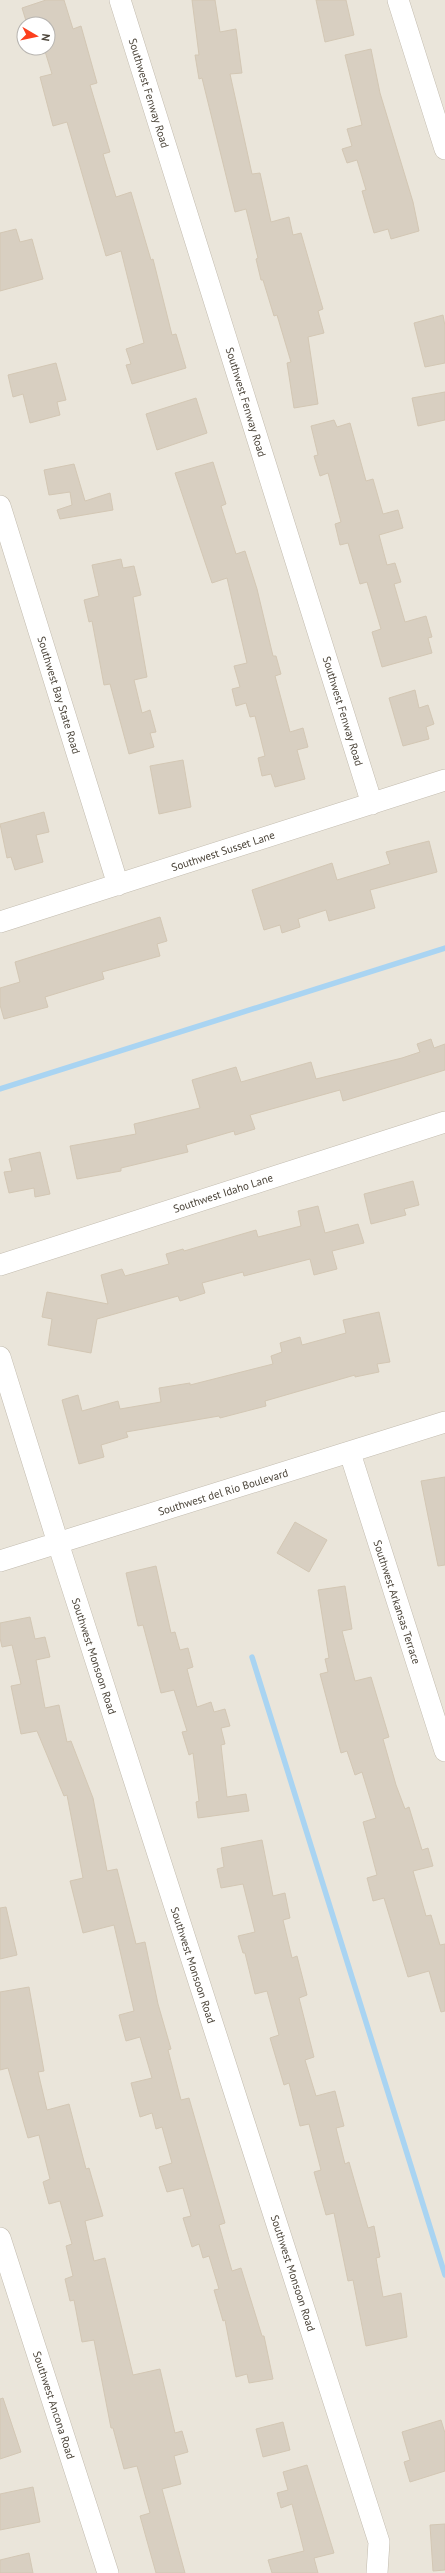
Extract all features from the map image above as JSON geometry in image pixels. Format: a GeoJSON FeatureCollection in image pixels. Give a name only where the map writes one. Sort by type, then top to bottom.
{"type":"FeatureCollection","features":[{"type":"Feature","properties":{"kind":"street","name":"Southwest Fenway Road"},"geometry":{"type":"LineString","coordinates":[[120,0],[372,804]]}},
{"type":"Feature","properties":{"kind":"street"},"geometry":{"type":"LineString","coordinates":[[398,0],[445,149]]}},
{"type":"Feature","properties":{"kind":"street","name":"Southwest Bay State Road"},"geometry":{"type":"LineString","coordinates":[[0,506],[118,885]]}},
{"type":"Feature","properties":{"kind":"street","name":"Southwest Susset Lane"},"geometry":{"type":"LineString","coordinates":[[0,922],[445,780]]}},
{"type":"Feature","properties":{"kind":"street","name":"Southwest Idaho Lane"},"geometry":{"type":"LineString","coordinates":[[0,1265],[445,1122]]}},
{"type":"Feature","properties":{"kind":"street","name":"Southwest Monsoon Road"},"geometry":{"type":"LineString","coordinates":[[0,1357],[58,1543],[379,2542],[377,2573]]}},
{"type":"Feature","properties":{"kind":"street","name":"Southwest del Rio Boulevard"},"geometry":{"type":"LineString","coordinates":[[0,1562],[445,1422]]}},
{"type":"Feature","properties":{"kind":"street","name":"Southwest Arkansas Terrace"},"geometry":{"type":"LineString","coordinates":[[350,1453],[445,1751]]}},
{"type":"Feature","properties":{"kind":"street","name":"Southwest Ancona Road"},"geometry":{"type":"LineString","coordinates":[[0,2238],[108,2573]]}},
{"type":"Feature","properties":{"kind":"shaded area"},"geometry":{"type":"Polygon","coordinates":[[[0,0],[445,0],[445,2573],[0,2573],[0,0]]]}},
{"type":"Feature","properties":{"kind":"building"},"geometry":{"type":"Polygon","coordinates":[[[46,0],[64,0],[73,29],[81,26],[97,83],[90,85],[110,152],[103,154],[116,197],[131,192],[151,260],[153,259],[172,335],[176,334],[186,368],[132,384],[126,365],[131,364],[126,349],[144,343],[121,251],[106,256],[67,122],[53,126],[40,77],[52,74],[46,56],[56,56],[56,16],[24,16],[22,8],[46,0]]]}},
{"type":"Feature","properties":{"kind":"building"},"geometry":{"type":"Polygon","coordinates":[[[192,0],[215,0],[220,32],[236,29],[242,73],[230,74],[252,174],[260,173],[271,222],[289,217],[293,235],[301,233],[323,309],[318,311],[324,333],[308,337],[318,404],[294,408],[287,363],[291,362],[277,315],[274,316],[263,280],[261,280],[256,259],[258,258],[246,209],[235,212],[202,78],[199,79],[195,55],[199,55],[192,0]]]}},
{"type":"Feature","properties":{"kind":"building"},"geometry":{"type":"Polygon","coordinates":[[[316,0],[346,0],[354,35],[325,42],[316,0]]]}},
{"type":"Feature","properties":{"kind":"building"},"geometry":{"type":"Polygon","coordinates":[[[371,49],[380,93],[413,202],[419,231],[391,239],[388,229],[374,233],[362,191],[366,190],[357,160],[347,163],[342,149],[352,146],[347,129],[362,125],[345,55],[371,49]]]}},
{"type":"Feature","properties":{"kind":"building"},"geometry":{"type":"Polygon","coordinates":[[[16,229],[20,242],[32,239],[43,279],[0,291],[0,233],[16,229]]]}},
{"type":"Feature","properties":{"kind":"building"},"geometry":{"type":"Polygon","coordinates":[[[443,315],[445,326],[445,363],[425,367],[414,323],[443,315]]]}},
{"type":"Feature","properties":{"kind":"building"},"geometry":{"type":"Polygon","coordinates":[[[56,363],[66,400],[57,402],[60,415],[30,423],[23,394],[13,397],[8,375],[56,363]]]}},
{"type":"Feature","properties":{"kind":"building"},"geometry":{"type":"Polygon","coordinates":[[[445,392],[445,420],[418,426],[412,398],[445,392]]]}},
{"type":"Feature","properties":{"kind":"building"},"geometry":{"type":"Polygon","coordinates":[[[196,398],[207,433],[157,450],[146,414],[196,398]]]}},
{"type":"Feature","properties":{"kind":"building"},"geometry":{"type":"Polygon","coordinates":[[[334,420],[337,427],[350,423],[366,481],[373,479],[383,514],[398,510],[403,528],[379,535],[387,565],[395,563],[401,582],[394,584],[405,622],[426,616],[432,637],[428,638],[432,653],[382,667],[372,632],[381,629],[367,582],[360,584],[348,543],[340,545],[335,524],[341,522],[328,473],[320,476],[314,456],[318,455],[311,426],[334,420]]]}},
{"type":"Feature","properties":{"kind":"building"},"geometry":{"type":"Polygon","coordinates":[[[213,462],[226,504],[221,506],[236,554],[245,551],[257,589],[273,656],[276,656],[281,674],[275,676],[290,732],[303,728],[308,747],[297,750],[305,779],[275,787],[271,774],[262,776],[258,758],[265,756],[255,716],[250,717],[246,703],[236,706],[232,689],[240,687],[234,666],[247,663],[227,578],[212,583],[175,473],[213,462]]]}},
{"type":"Feature","properties":{"kind":"building"},"geometry":{"type":"Polygon","coordinates":[[[74,464],[85,501],[110,493],[113,510],[60,519],[57,510],[72,505],[70,492],[49,495],[44,470],[74,464]]]}},
{"type":"Feature","properties":{"kind":"building"},"geometry":{"type":"Polygon","coordinates":[[[121,559],[123,568],[134,566],[141,595],[133,597],[147,677],[134,680],[142,713],[150,710],[156,732],[150,733],[154,747],[129,754],[110,684],[104,685],[92,621],[89,622],[84,600],[99,596],[92,565],[121,559]]]}},
{"type":"Feature","properties":{"kind":"building"},"geometry":{"type":"Polygon","coordinates":[[[415,690],[419,708],[428,705],[434,724],[426,727],[429,739],[403,746],[389,698],[415,690]]]}},
{"type":"Feature","properties":{"kind":"building"},"geometry":{"type":"Polygon","coordinates":[[[183,760],[191,807],[159,814],[150,766],[183,760]]]}},
{"type":"Feature","properties":{"kind":"building"},"geometry":{"type":"Polygon","coordinates":[[[44,812],[49,832],[36,835],[43,862],[15,870],[11,857],[7,858],[0,824],[44,812]]]}},
{"type":"Feature","properties":{"kind":"building"},"geometry":{"type":"Polygon","coordinates":[[[429,841],[437,872],[370,890],[375,908],[329,921],[326,910],[298,919],[300,927],[282,933],[280,925],[264,930],[252,890],[332,863],[337,880],[390,864],[386,852],[429,841]]]}},
{"type":"Feature","properties":{"kind":"building"},"geometry":{"type":"Polygon","coordinates":[[[160,917],[167,941],[157,944],[160,956],[102,972],[104,979],[45,997],[48,1007],[4,1019],[0,1005],[0,988],[20,982],[15,962],[160,917]]]}},
{"type":"Feature","properties":{"kind":"building"},"geometry":{"type":"Polygon","coordinates":[[[431,1039],[434,1048],[445,1044],[445,1070],[343,1101],[340,1090],[250,1115],[255,1129],[235,1135],[234,1131],[186,1145],[188,1152],[121,1168],[121,1171],[77,1179],[70,1146],[136,1134],[134,1124],[200,1108],[192,1080],[236,1067],[241,1082],[311,1062],[316,1079],[402,1058],[420,1052],[417,1044],[431,1039]]]}},
{"type":"Feature","properties":{"kind":"building"},"geometry":{"type":"Polygon","coordinates":[[[40,1152],[50,1194],[35,1197],[34,1188],[9,1193],[4,1172],[12,1171],[9,1159],[40,1152]]]}},
{"type":"Feature","properties":{"kind":"building"},"geometry":{"type":"Polygon","coordinates":[[[413,1181],[419,1205],[404,1209],[406,1215],[371,1224],[364,1194],[413,1181]]]}},
{"type":"Feature","properties":{"kind":"building"},"geometry":{"type":"Polygon","coordinates":[[[318,1206],[325,1233],[358,1224],[364,1243],[332,1251],[337,1269],[314,1275],[310,1259],[244,1276],[243,1272],[202,1283],[205,1293],[180,1301],[178,1296],[97,1319],[91,1353],[48,1345],[52,1319],[42,1317],[47,1292],[108,1304],[101,1275],[122,1269],[125,1276],[169,1264],[166,1254],[183,1249],[184,1251],[256,1230],[258,1237],[301,1226],[298,1211],[318,1206]]]}},
{"type":"Feature","properties":{"kind":"building"},"geometry":{"type":"Polygon","coordinates":[[[379,1312],[390,1362],[377,1364],[379,1372],[355,1377],[355,1375],[265,1401],[266,1406],[220,1418],[219,1416],[126,1432],[128,1437],[101,1445],[104,1457],[79,1464],[62,1400],[78,1395],[82,1411],[118,1401],[120,1409],[161,1402],[159,1388],[190,1383],[190,1385],[273,1364],[271,1356],[282,1352],[280,1343],[300,1337],[302,1345],[346,1333],[343,1320],[379,1312]]]}},
{"type":"Feature","properties":{"kind":"building"},"geometry":{"type":"Polygon","coordinates":[[[445,1477],[445,1565],[438,1566],[421,1481],[445,1477]]]}},
{"type":"Feature","properties":{"kind":"building"},"geometry":{"type":"Polygon","coordinates":[[[295,1522],[327,1540],[309,1572],[277,1553],[295,1522]]]}},
{"type":"Feature","properties":{"kind":"building"},"geometry":{"type":"Polygon","coordinates":[[[156,1566],[171,1633],[175,1632],[180,1650],[188,1648],[193,1667],[187,1669],[197,1707],[211,1702],[214,1712],[225,1709],[230,1726],[221,1728],[225,1744],[221,1745],[227,1797],[246,1794],[249,1811],[198,1818],[196,1802],[199,1801],[193,1753],[189,1755],[182,1732],[187,1731],[174,1690],[161,1693],[143,1625],[138,1626],[126,1573],[156,1566]]]}},
{"type":"Feature","properties":{"kind":"building"},"geometry":{"type":"Polygon","coordinates":[[[345,1586],[352,1629],[342,1631],[355,1681],[371,1677],[389,1737],[383,1739],[396,1785],[405,1809],[409,1807],[422,1850],[428,1848],[433,1866],[413,1871],[426,1916],[431,1915],[440,1945],[445,1944],[445,2011],[441,2012],[429,1971],[408,1977],[384,1898],[373,1901],[367,1878],[377,1875],[363,1822],[376,1818],[362,1772],[355,1775],[347,1751],[341,1753],[320,1674],[328,1672],[325,1659],[329,1658],[318,1590],[345,1586]]]}},
{"type":"Feature","properties":{"kind":"building"},"geometry":{"type":"Polygon","coordinates":[[[30,1617],[35,1639],[45,1637],[50,1657],[36,1660],[45,1708],[59,1705],[67,1742],[71,1741],[93,1798],[107,1871],[117,1869],[136,1944],[145,1942],[158,2004],[171,2049],[168,2050],[181,2100],[189,2098],[225,2223],[219,2225],[232,2271],[241,2268],[262,2336],[264,2336],[273,2379],[249,2383],[247,2374],[236,2377],[225,2320],[223,2321],[214,2290],[219,2289],[209,2256],[203,2258],[199,2244],[192,2247],[183,2218],[191,2216],[183,2188],[167,2192],[159,2167],[172,2163],[162,2127],[156,2129],[152,2113],[140,2117],[131,2083],[152,2078],[140,2037],[126,2041],[119,2015],[134,2011],[114,1925],[83,1933],[70,1881],[83,1878],[67,1795],[64,1796],[37,1731],[21,1734],[11,1686],[21,1684],[12,1645],[2,1647],[0,1638],[0,1623],[30,1617]]]}},
{"type":"Feature","properties":{"kind":"building"},"geometry":{"type":"Polygon","coordinates":[[[262,1840],[273,1896],[285,1893],[290,1918],[283,1920],[292,1958],[297,1956],[307,1995],[299,1998],[314,2057],[305,2060],[316,2096],[335,2091],[344,2126],[336,2128],[345,2164],[349,2162],[368,2228],[374,2226],[380,2257],[376,2258],[383,2297],[401,2293],[407,2337],[366,2346],[353,2280],[348,2281],[334,2213],[326,2215],[314,2172],[321,2170],[309,2124],[300,2126],[289,2083],[284,2085],[270,2038],[279,2035],[267,1991],[255,1994],[245,1953],[243,1953],[238,1936],[255,1932],[243,1884],[221,1888],[217,1869],[224,1867],[221,1848],[262,1840]]]}},
{"type":"Feature","properties":{"kind":"building"},"geometry":{"type":"Polygon","coordinates":[[[6,1907],[17,1955],[0,1959],[0,1908],[6,1907]]]}},
{"type":"Feature","properties":{"kind":"building"},"geometry":{"type":"Polygon","coordinates":[[[29,1987],[44,2071],[38,2072],[47,2110],[69,2104],[86,2169],[89,2168],[103,2216],[85,2221],[94,2261],[105,2258],[133,2375],[160,2369],[175,2433],[182,2431],[188,2452],[174,2456],[181,2484],[162,2489],[185,2573],[156,2573],[140,2516],[150,2513],[137,2466],[124,2469],[113,2428],[111,2428],[94,2340],[82,2342],[74,2300],[70,2301],[65,2279],[73,2276],[66,2246],[72,2244],[60,2201],[49,2204],[43,2182],[50,2179],[39,2135],[28,2138],[8,2068],[0,2070],[0,1992],[29,1987]]]}},
{"type":"Feature","properties":{"kind":"building"},"geometry":{"type":"Polygon","coordinates":[[[3,2398],[21,2452],[0,2459],[0,2399],[3,2398]]]}},
{"type":"Feature","properties":{"kind":"building"},"geometry":{"type":"Polygon","coordinates":[[[441,2420],[445,2433],[445,2471],[410,2482],[404,2462],[410,2460],[402,2432],[441,2420]]]}},
{"type":"Feature","properties":{"kind":"building"},"geometry":{"type":"Polygon","coordinates":[[[283,2422],[290,2450],[263,2457],[256,2429],[283,2422]]]}},
{"type":"Feature","properties":{"kind":"building"},"geometry":{"type":"Polygon","coordinates":[[[307,2465],[334,2553],[314,2558],[318,2573],[272,2573],[268,2560],[304,2551],[292,2504],[281,2508],[277,2493],[288,2490],[283,2472],[307,2465]]]}},
{"type":"Feature","properties":{"kind":"building"},"geometry":{"type":"Polygon","coordinates":[[[33,2487],[40,2522],[0,2530],[0,2494],[33,2487]]]}},
{"type":"Feature","properties":{"kind":"building"},"geometry":{"type":"Polygon","coordinates":[[[445,2524],[445,2570],[433,2571],[430,2525],[445,2524]]]}},
{"type":"Feature","properties":{"kind":"building"},"geometry":{"type":"Polygon","coordinates":[[[29,2553],[33,2573],[0,2573],[0,2560],[29,2553]]]}},
{"type":"Feature","properties":{"kind":"waterway"},"geometry":{"type":"LineString","coordinates":[[0,1089],[445,948]]}},
{"type":"Feature","properties":{"kind":"waterway"},"geometry":{"type":"LineString","coordinates":[[252,1657],[445,2275]]}}]}
